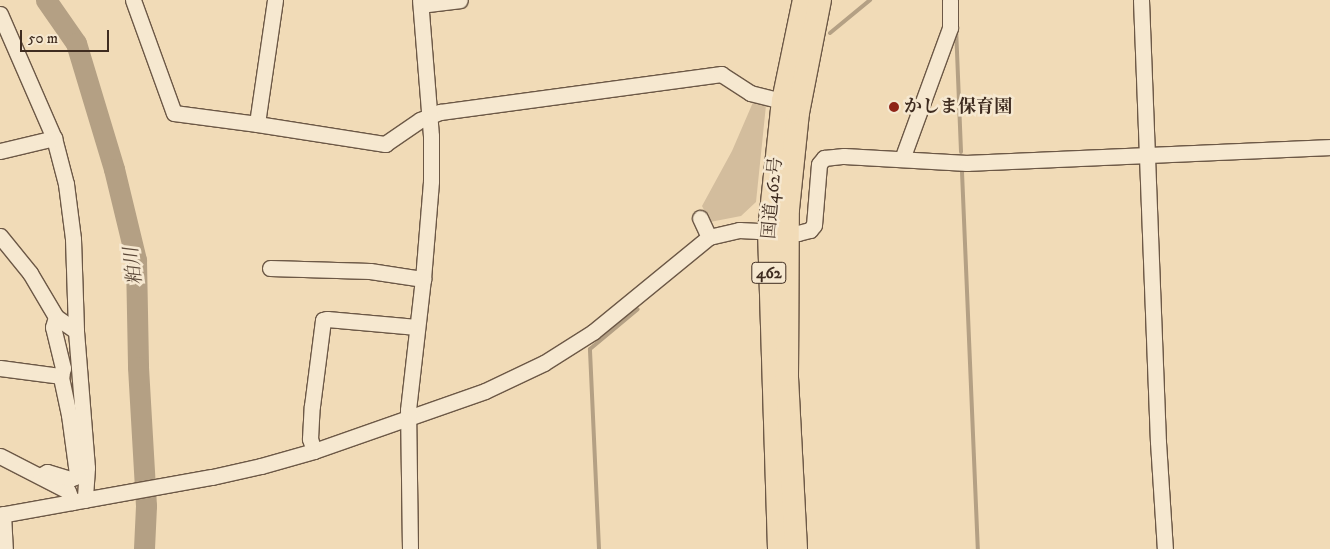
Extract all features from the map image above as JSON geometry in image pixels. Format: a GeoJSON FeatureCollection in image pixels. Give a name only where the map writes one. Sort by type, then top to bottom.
{"type":"FeatureCollection","features":[{"type":"Feature","properties":{"kind":"highway","name":"国道462号"},"geometry":{"type":"LineString","coordinates":[[778,549],[778,232],[783,101],[804,0]]}},
{"type":"Feature","properties":{"kind":"highway","name":"国道462号"},"geometry":{"type":"LineString","coordinates":[[796,549],[778,232],[820,0]]}},
{"type":"Feature","properties":{"kind":"street"},"geometry":{"type":"LineString","coordinates":[[133,0],[174,114],[256,124],[386,144],[429,116],[440,112],[722,74],[750,93],[783,101]]}},
{"type":"Feature","properties":{"kind":"street"},"geometry":{"type":"LineString","coordinates":[[256,124],[275,0]]}},
{"type":"Feature","properties":{"kind":"street"},"geometry":{"type":"LineString","coordinates":[[410,549],[408,419],[432,181],[420,2],[460,0]]}},
{"type":"Feature","properties":{"kind":"street"},"geometry":{"type":"LineString","coordinates":[[902,159],[950,28],[950,0]]}},
{"type":"Feature","properties":{"kind":"street"},"geometry":{"type":"LineString","coordinates":[[1141,0],[1158,442],[1165,549]]}},
{"type":"Feature","properties":{"kind":"street"},"geometry":{"type":"LineString","coordinates":[[0,14],[54,138],[70,211],[86,468],[83,501]]}},
{"type":"Feature","properties":{"kind":"street"},"geometry":{"type":"LineString","coordinates":[[0,150],[54,138]]}},
{"type":"Feature","properties":{"kind":"street"},"geometry":{"type":"LineString","coordinates":[[5,549],[1,514],[83,501],[236,472],[314,451],[486,391],[566,351],[618,313],[710,238],[739,230],[804,233],[810,230],[814,225],[818,164],[824,158],[833,156],[967,163],[1330,147]]}},
{"type":"Feature","properties":{"kind":"street"},"geometry":{"type":"LineString","coordinates":[[700,218],[710,238]]}},
{"type":"Feature","properties":{"kind":"street"},"geometry":{"type":"LineString","coordinates":[[0,236],[30,273],[56,317],[76,331]]}},
{"type":"Feature","properties":{"kind":"street"},"geometry":{"type":"LineString","coordinates":[[270,268],[370,271],[423,278]]}},
{"type":"Feature","properties":{"kind":"street"},"geometry":{"type":"LineString","coordinates":[[40,476],[47,472],[70,479],[75,478],[77,474],[69,415],[60,376],[63,368],[52,326],[56,317]]}},
{"type":"Feature","properties":{"kind":"street"},"geometry":{"type":"LineString","coordinates":[[314,451],[310,439],[312,406],[323,320],[417,327]]}},
{"type":"Feature","properties":{"kind":"street"},"geometry":{"type":"LineString","coordinates":[[0,368],[60,376]]}},
{"type":"Feature","properties":{"kind":"street"},"geometry":{"type":"LineString","coordinates":[[0,456],[68,491],[83,501]]}},
{"type":"Feature","properties":{"kind":"shaded area"},"geometry":{"type":"Polygon","coordinates":[[[754,100],[766,105],[756,202],[741,216],[710,222],[702,206],[732,151],[754,100]]]}},
{"type":"Feature","properties":{"kind":"waterway","name":"粕川"},"geometry":{"type":"LineString","coordinates":[[46,0],[76,43],[114,169],[136,260],[138,367],[146,506],[144,549]]}},
{"type":"Feature","properties":{"kind":"waterway"},"geometry":{"type":"LineString","coordinates":[[830,33],[870,0]]}},
{"type":"Feature","properties":{"kind":"waterway"},"geometry":{"type":"LineString","coordinates":[[956,27],[961,152]]}},
{"type":"Feature","properties":{"kind":"waterway"},"geometry":{"type":"LineString","coordinates":[[962,172],[978,549]]}},
{"type":"Feature","properties":{"kind":"waterway"},"geometry":{"type":"LineString","coordinates":[[599,549],[590,349],[638,309]]}},
{"type":"Feature","properties":{"kind":"place","name":"かしま保育園"},"geometry":{"type":"Point","coordinates":[894,107]}}]}
